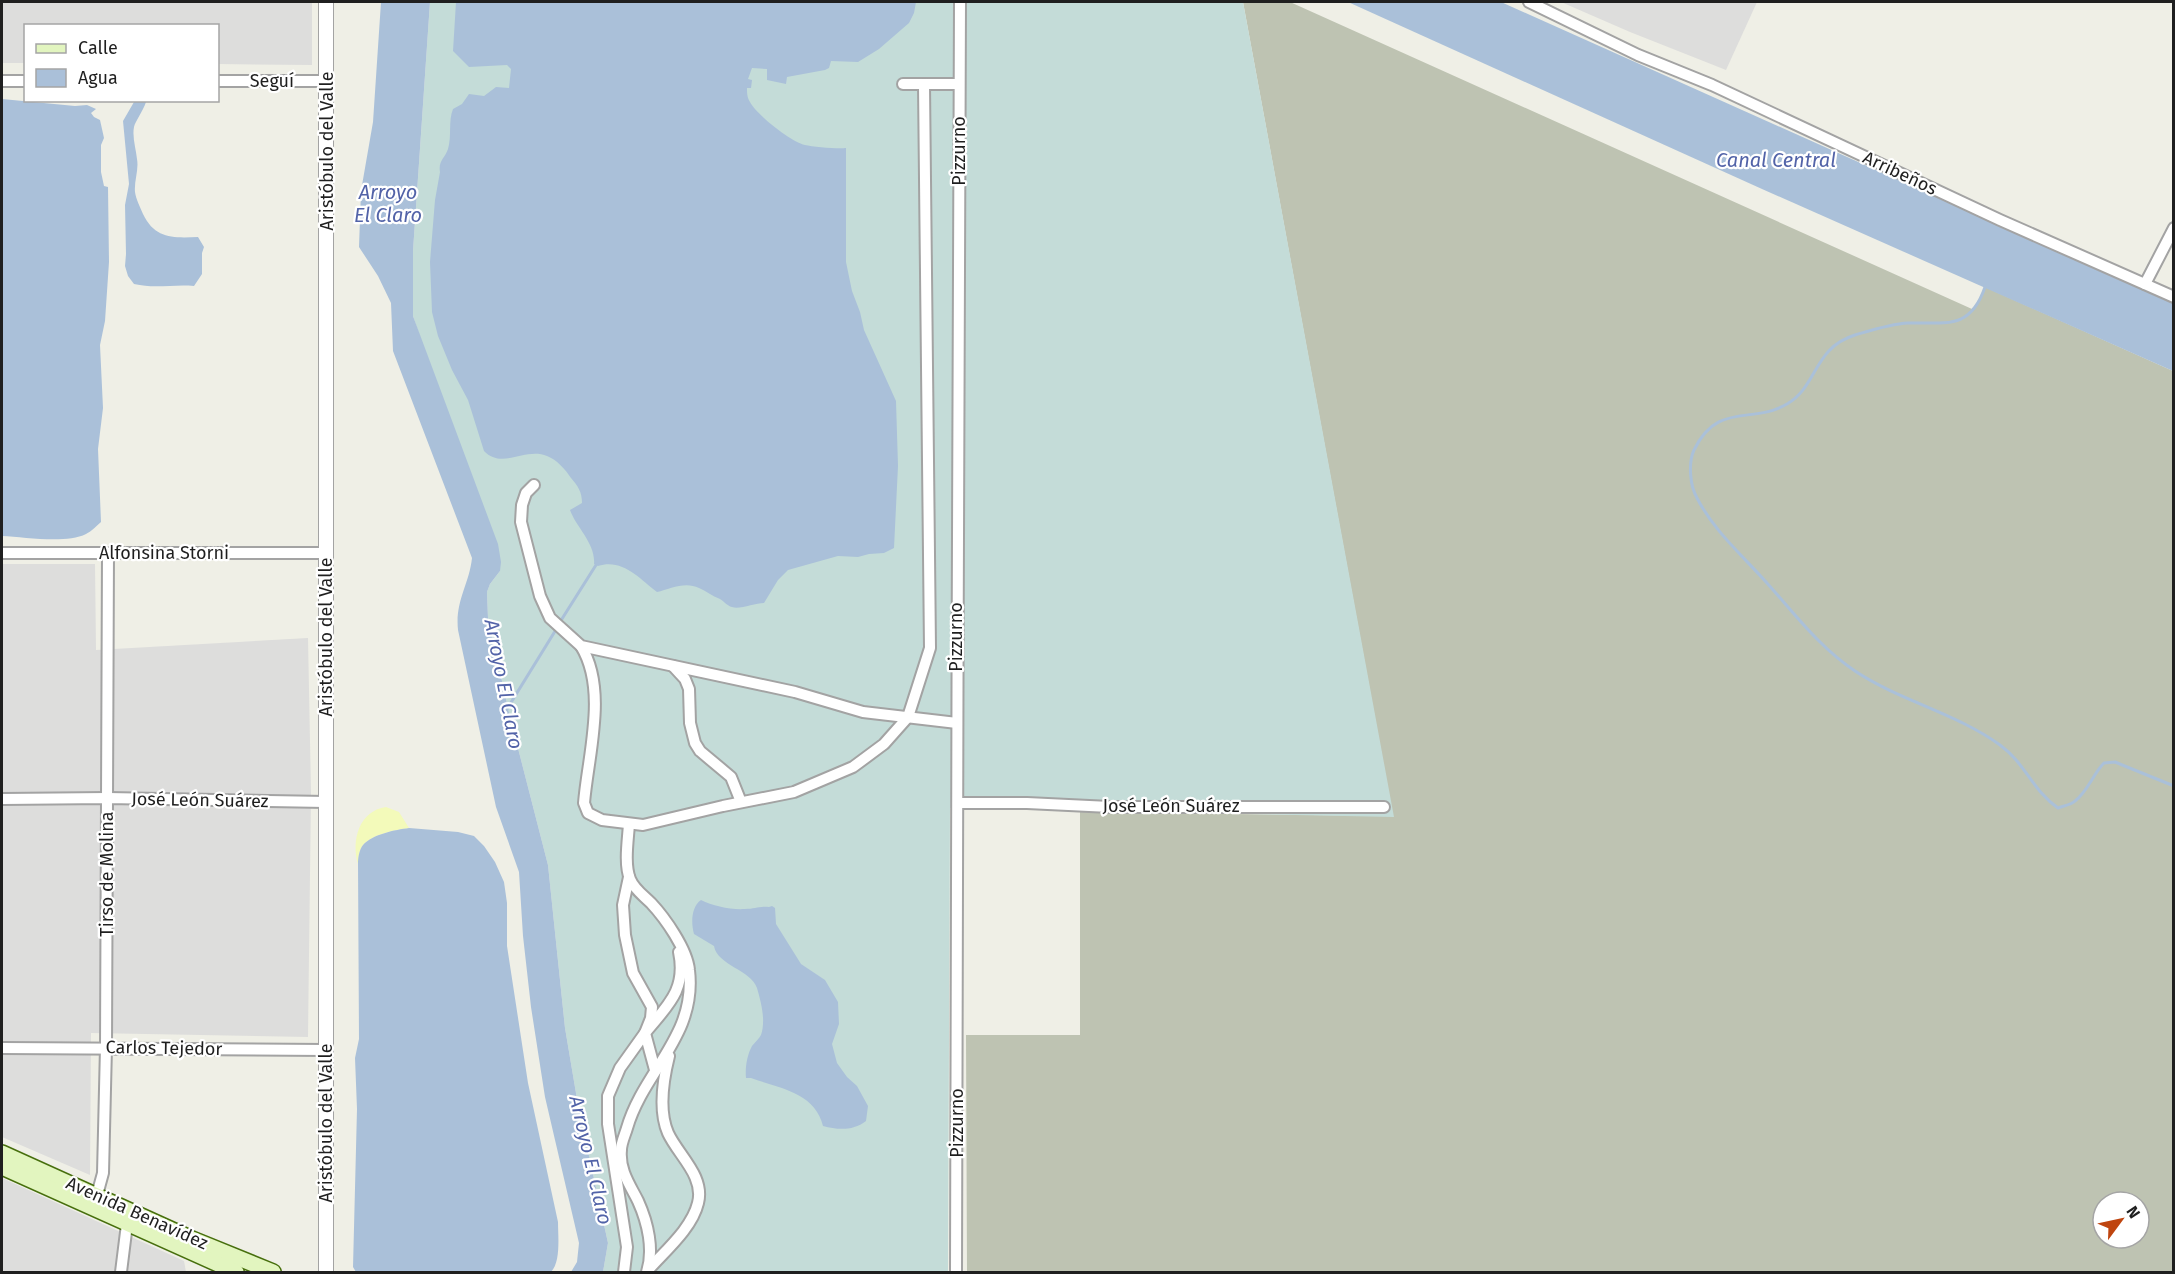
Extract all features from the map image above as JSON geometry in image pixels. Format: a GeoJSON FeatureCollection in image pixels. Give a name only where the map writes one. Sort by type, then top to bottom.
{"type":"FeatureCollection","features":[{"type":"Feature","properties":{"kind":"main road","name":"Avenida Benavídez"},"geometry":{"type":"LineString","coordinates":[[2,1153],[192,1239],[273,1272]]}},
{"type":"Feature","properties":{"kind":"main road","name":"Avenida Benavídez"},"geometry":{"type":"LineString","coordinates":[[2,1167],[236,1272]]}},
{"type":"Feature","properties":{"kind":"street","name":"Aristóbulo del Valle"},"geometry":{"type":"LineString","coordinates":[[326,2],[326,1272]]}},
{"type":"Feature","properties":{"kind":"street","name":"Pizzurno"},"geometry":{"type":"LineString","coordinates":[[956,1272],[960,2]]}},
{"type":"Feature","properties":{"kind":"street","name":"Arribeños"},"geometry":{"type":"LineString","coordinates":[[1529,2],[1638,55],[1712,85],[2174,297]]}},
{"type":"Feature","properties":{"kind":"street"},"geometry":{"type":"LineString","coordinates":[[2,81],[24,81]]}},
{"type":"Feature","properties":{"kind":"street","name":"Seguí"},"geometry":{"type":"LineString","coordinates":[[219,81],[327,81]]}},
{"type":"Feature","properties":{"kind":"street"},"geometry":{"type":"LineString","coordinates":[[903,84],[959,84]]}},
{"type":"Feature","properties":{"kind":"street"},"geometry":{"type":"LineString","coordinates":[[534,485],[525,493],[521,522],[540,596],[550,618],[581,646],[587,655],[593,677],[595,724],[584,803],[588,813],[602,820],[643,825],[794,792],[853,767],[884,744],[908,717],[930,648],[924,85]]}},
{"type":"Feature","properties":{"kind":"street"},"geometry":{"type":"LineString","coordinates":[[2145,284],[2174,228]]}},
{"type":"Feature","properties":{"kind":"street","name":"Alfonsina Storni"},"geometry":{"type":"LineString","coordinates":[[2,553],[326,554]]}},
{"type":"Feature","properties":{"kind":"street","name":"Tirso de Molina"},"geometry":{"type":"LineString","coordinates":[[97,1195],[103,1173],[106,1047],[108,554]]}},
{"type":"Feature","properties":{"kind":"street"},"geometry":{"type":"LineString","coordinates":[[581,646],[795,692],[862,712],[957,723]]}},
{"type":"Feature","properties":{"kind":"street"},"geometry":{"type":"LineString","coordinates":[[672,666],[685,679],[689,689],[690,723],[695,743],[700,751],[730,777],[741,802]]}},
{"type":"Feature","properties":{"kind":"street","name":"José León Suárez"},"geometry":{"type":"LineString","coordinates":[[2,799],[108,798],[326,802]]}},
{"type":"Feature","properties":{"kind":"street","name":"José León Suárez"},"geometry":{"type":"LineString","coordinates":[[958,803],[1027,803],[1110,807],[1384,807]]}},
{"type":"Feature","properties":{"kind":"street"},"geometry":{"type":"LineString","coordinates":[[629,824],[629,877],[623,904],[625,935],[633,973],[652,1007],[651,1018],[645,1033],[656,1070]]}},
{"type":"Feature","properties":{"kind":"street"},"geometry":{"type":"LineString","coordinates":[[629,877],[634,887],[652,904],[675,936],[689,967],[690,988],[683,1024],[672,1048],[663,1080],[668,1132],[690,1165],[697,1183],[699,1202],[689,1223],[647,1272]]}},
{"type":"Feature","properties":{"kind":"street"},"geometry":{"type":"LineString","coordinates":[[624,1272],[627,1247],[608,1124],[608,1096],[620,1068],[674,997],[680,983],[681,962],[675,936]]}},
{"type":"Feature","properties":{"kind":"street","name":"Carlos Tejedor"},"geometry":{"type":"LineString","coordinates":[[2,1048],[326,1050]]}},
{"type":"Feature","properties":{"kind":"street"},"geometry":{"type":"LineString","coordinates":[[647,1272],[651,1257],[648,1236],[639,1203],[624,1174],[621,1150],[632,1113],[656,1070],[672,1048]]}},
{"type":"Feature","properties":{"kind":"street"},"geometry":{"type":"LineString","coordinates":[[121,1272],[127,1224]]}},
{"type":"Feature","properties":{"kind":"shaded area"},"geometry":{"type":"Polygon","coordinates":[[[2,2],[312,2],[312,65],[219,64],[219,24],[24,24],[24,63],[2,63],[2,2]]]}},
{"type":"Feature","properties":{"kind":"shaded area"},"geometry":{"type":"Polygon","coordinates":[[[430,2],[1243,2],[1394,817],[950,808],[948,1272],[603,1272],[608,1243],[578,1105],[565,1028],[548,865],[510,717],[488,618],[487,592],[500,571],[413,316],[413,251],[430,2]]]}},
{"type":"Feature","properties":{"kind":"shaded area"},"geometry":{"type":"Polygon","coordinates":[[[1243,2],[1290,2],[1972,309],[1981,298],[1985,287],[2173,371],[2173,1272],[967,1272],[966,1035],[1080,1035],[1080,812],[1393,816],[1243,2]]]}},
{"type":"Feature","properties":{"kind":"shaded area"},"geometry":{"type":"Polygon","coordinates":[[[1561,2],[1757,2],[1726,70],[1561,2]]]}},
{"type":"Feature","properties":{"kind":"shaded area"},"geometry":{"type":"Polygon","coordinates":[[[2,564],[95,564],[96,650],[308,638],[311,793],[308,1037],[91,1033],[90,1175],[2,1137],[2,564]]]}},
{"type":"Feature","properties":{"kind":"shaded area"},"geometry":{"type":"Polygon","coordinates":[[[2,1178],[184,1261],[186,1272],[2,1272],[2,1178]]]}},
{"type":"Feature","properties":{"kind":"sand"},"geometry":{"type":"Polygon","coordinates":[[[386,807],[399,812],[409,828],[385,833],[367,841],[361,849],[358,864],[356,846],[359,828],[369,814],[386,807]]]}},
{"type":"Feature","properties":{"kind":"water","name":"Arroyo El Claro"},"geometry":{"type":"Polygon","coordinates":[[[381,2],[430,2],[413,251],[413,316],[498,544],[500,571],[487,592],[488,618],[510,717],[548,865],[565,1028],[578,1105],[608,1243],[603,1272],[571,1272],[577,1262],[579,1243],[545,1097],[531,1007],[519,872],[496,807],[458,630],[458,610],[472,558],[393,351],[391,303],[378,276],[359,247],[361,191],[373,122],[381,2]]]}},
{"type":"Feature","properties":{"kind":"water"},"geometry":{"type":"Polygon","coordinates":[[[456,2],[916,2],[909,23],[879,49],[858,62],[831,61],[829,68],[825,70],[787,77],[786,84],[767,80],[767,69],[752,68],[748,79],[752,80],[751,88],[747,88],[748,98],[754,107],[783,133],[799,143],[809,146],[846,148],[846,262],[864,330],[896,401],[898,466],[894,548],[884,553],[858,557],[838,556],[788,570],[778,580],[764,603],[743,607],[730,606],[694,586],[678,586],[657,592],[622,567],[594,564],[589,543],[570,510],[582,503],[580,492],[557,462],[539,454],[498,459],[484,451],[468,400],[438,336],[432,312],[430,262],[440,165],[449,144],[453,109],[462,104],[469,94],[484,96],[496,87],[509,88],[511,69],[507,65],[469,67],[453,51],[456,2]]]}},
{"type":"Feature","properties":{"kind":"water","name":"Canal Central"},"geometry":{"type":"Polygon","coordinates":[[[1348,2],[1501,2],[2173,303],[2173,371],[1762,189],[1348,2]]]}},
{"type":"Feature","properties":{"kind":"water"},"geometry":{"type":"Polygon","coordinates":[[[2,99],[75,106],[87,105],[96,109],[91,113],[100,120],[104,138],[101,145],[101,172],[104,186],[108,187],[109,262],[105,321],[100,345],[103,408],[98,449],[101,522],[86,534],[68,539],[2,536],[2,99]]]}},
{"type":"Feature","properties":{"kind":"water"},"geometry":{"type":"Polygon","coordinates":[[[134,102],[146,102],[134,131],[137,163],[136,197],[148,222],[159,233],[173,237],[198,237],[204,247],[202,274],[194,286],[134,284],[128,276],[125,266],[125,205],[129,184],[123,121],[134,102]]]}},
{"type":"Feature","properties":{"kind":"water"},"geometry":{"type":"Polygon","coordinates":[[[409,828],[458,832],[474,836],[495,862],[504,882],[507,903],[507,946],[528,1083],[558,1222],[558,1255],[551,1272],[356,1272],[353,1267],[357,1109],[355,1058],[359,1039],[358,864],[361,849],[367,841],[378,835],[409,828]]]}},
{"type":"Feature","properties":{"kind":"water"},"geometry":{"type":"Polygon","coordinates":[[[701,900],[734,909],[772,906],[775,908],[776,924],[801,964],[825,980],[838,1002],[839,1024],[832,1044],[837,1063],[857,1086],[868,1106],[866,1121],[856,1127],[845,1129],[823,1126],[819,1115],[804,1099],[784,1089],[746,1078],[749,1053],[761,1035],[763,1017],[760,999],[754,982],[721,958],[714,946],[694,934],[693,915],[695,907],[701,900]]]}},
{"type":"Feature","properties":{"kind":"waterway"},"geometry":{"type":"LineString","coordinates":[[1985,287],[1972,311],[1955,321],[1895,325],[1841,341],[1823,358],[1805,387],[1787,404],[1774,410],[1724,419],[1714,425],[1703,435],[1692,455],[1691,474],[1695,493],[1720,532],[1808,630],[1842,662],[1890,691],[1965,724],[2000,745],[2016,760],[2042,794],[2058,808],[2071,804],[2080,797],[2104,763],[2115,762],[2174,786]]}},
{"type":"Feature","properties":{"kind":"waterway"},"geometry":{"type":"LineString","coordinates":[[560,622],[596,565]]}},
{"type":"Feature","properties":{"kind":"waterway"},"geometry":{"type":"LineString","coordinates":[[507,709],[557,628]]}}]}
